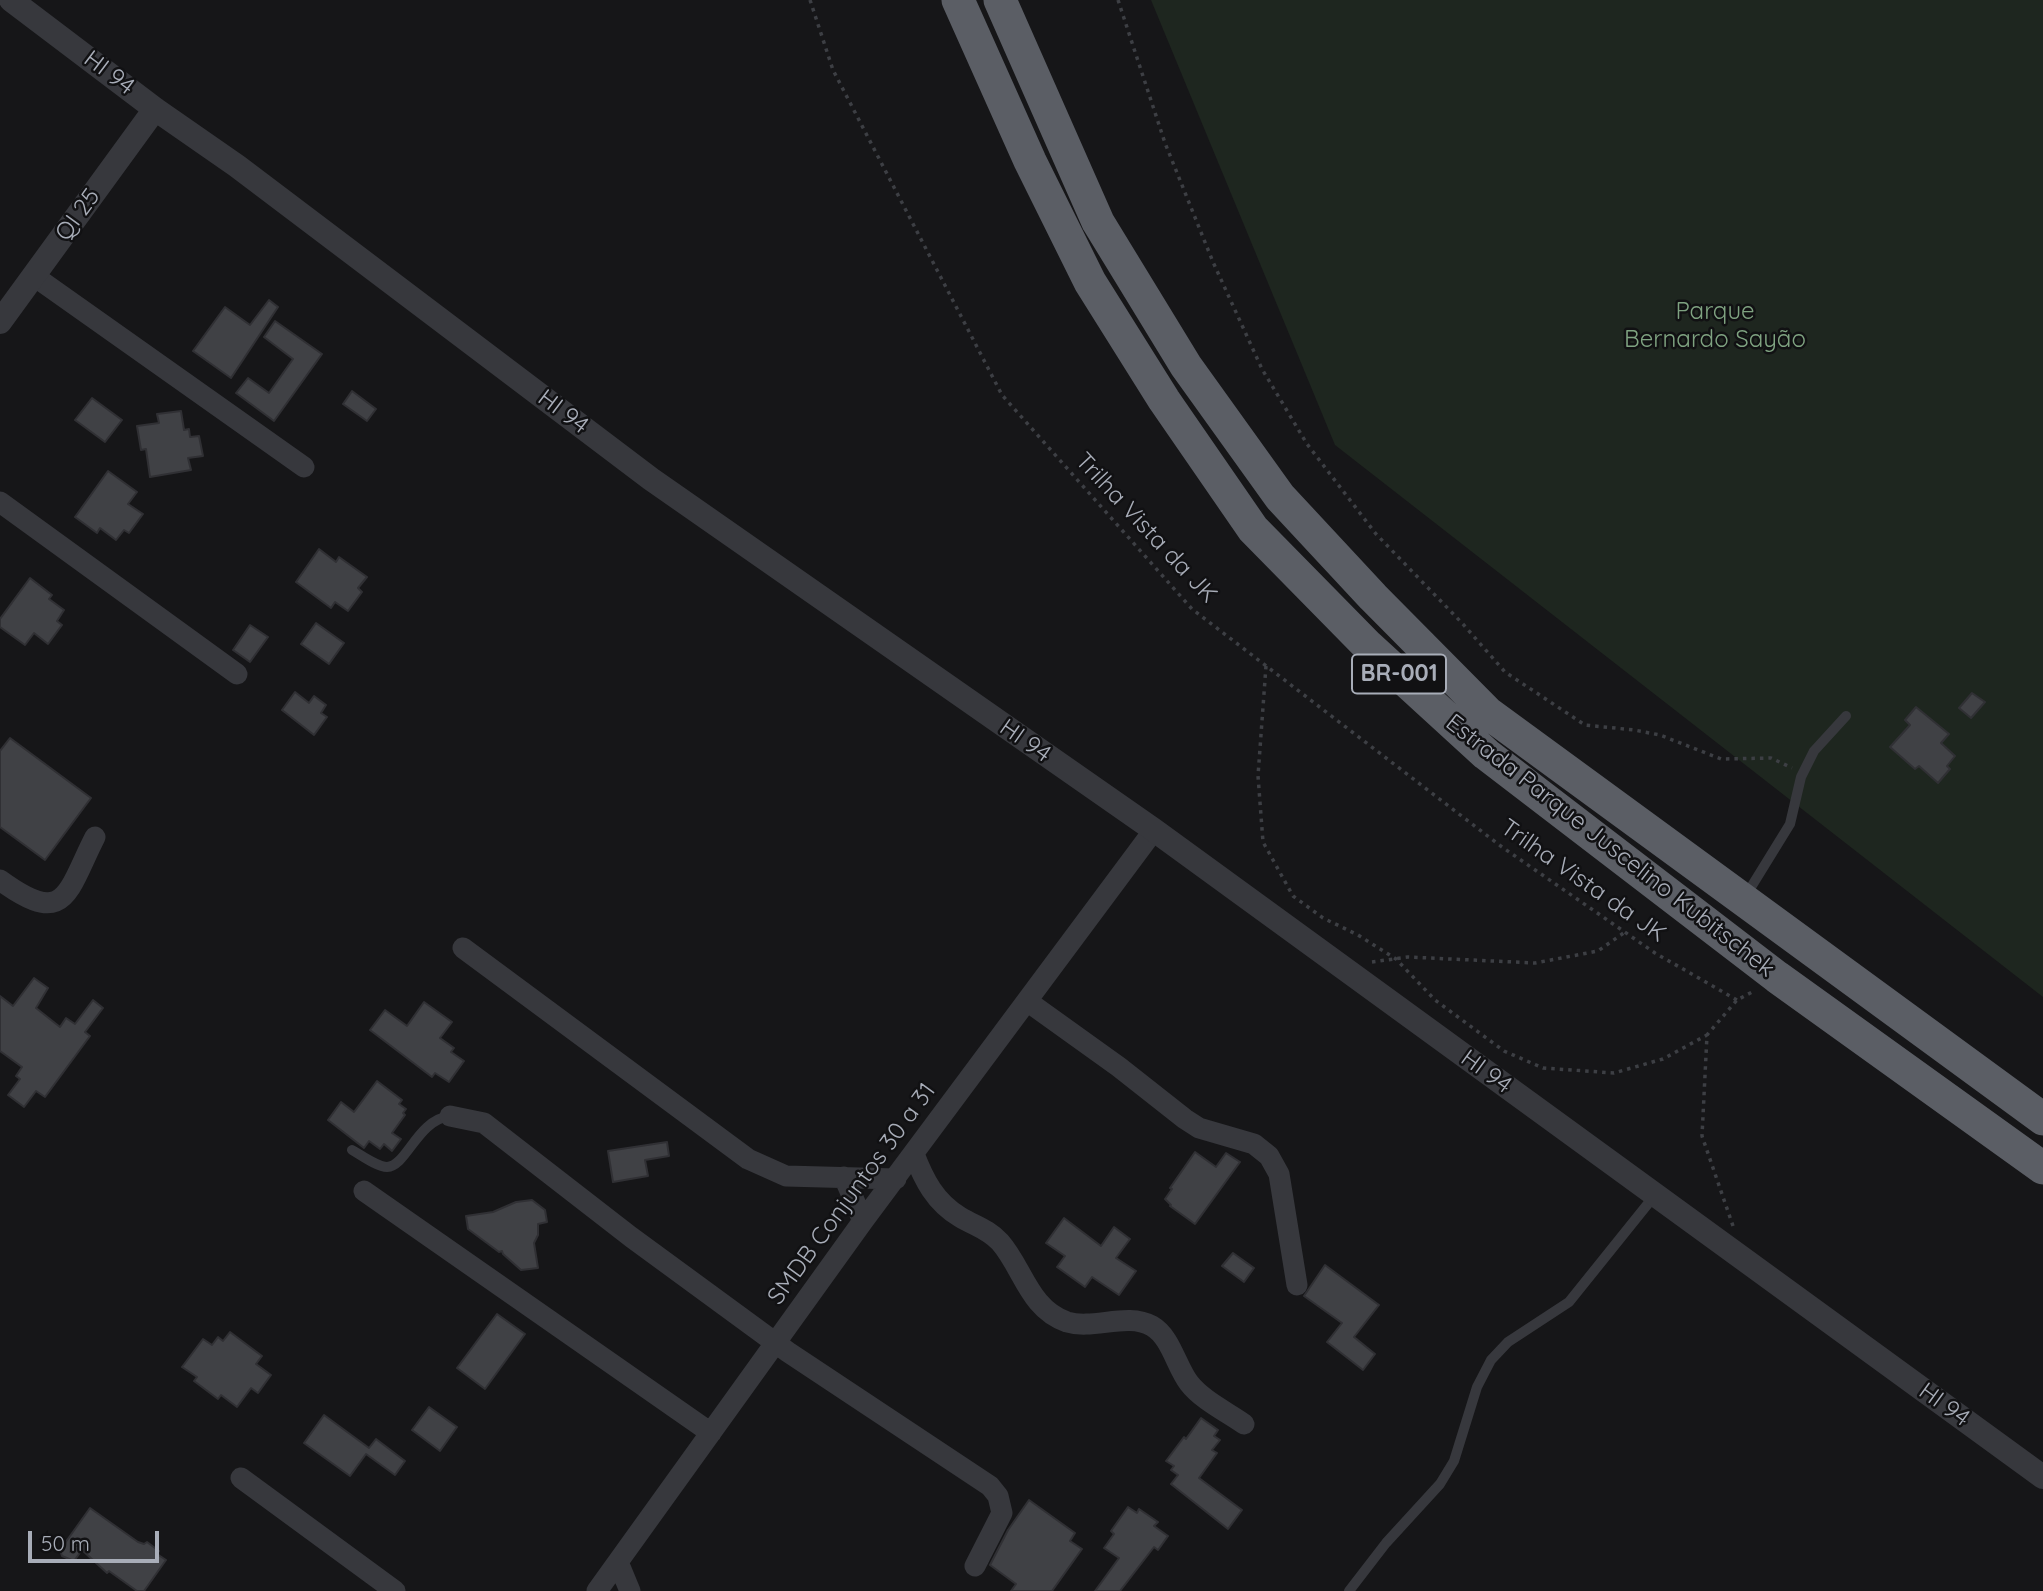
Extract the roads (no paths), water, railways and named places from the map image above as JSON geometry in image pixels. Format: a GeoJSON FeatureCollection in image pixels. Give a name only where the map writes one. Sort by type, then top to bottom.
{"type":"FeatureCollection","features":[{"type":"Feature","properties":{"kind":"highway","name":"Estrada Parque Juscelino Kubitschek"},"geometry":{"type":"LineString","coordinates":[[958,0],[1030,161],[1090,282],[1164,400],[1253,529],[1368,646],[1486,754],[1777,978],[2043,1168]]}},
{"type":"Feature","properties":{"kind":"highway","name":"Estrada Parque Juscelino Kubitschek"},"geometry":{"type":"LineString","coordinates":[[1000,0],[1098,222],[1186,366],[1280,496],[1373,597],[1488,713],[2043,1119]]}},
{"type":"Feature","properties":{"kind":"street","name":"HI 94"},"geometry":{"type":"LineString","coordinates":[[11,0],[290,205],[652,479],[1154,830],[2043,1477]]}},
{"type":"Feature","properties":{"kind":"street","name":"QI 25"},"geometry":{"type":"LineString","coordinates":[[0,322],[155,108]]}},
{"type":"Feature","properties":{"kind":"street"},"geometry":{"type":"LineString","coordinates":[[34,276],[304,467]]}},
{"type":"Feature","properties":{"kind":"street"},"geometry":{"type":"LineString","coordinates":[[0,502],[237,674]]}},
{"type":"Feature","properties":{"kind":"street","name":"SMDB Conjuntos 30 a 31"},"geometry":{"type":"LineString","coordinates":[[597,1591],[863,1221],[1154,830]]}},
{"type":"Feature","properties":{"kind":"street"},"geometry":{"type":"LineString","coordinates":[[0,880],[35,902],[48,905],[59,901],[67,892],[95,837]]}},
{"type":"Feature","properties":{"kind":"street"},"geometry":{"type":"LineString","coordinates":[[463,948],[748,1159],[786,1176],[896,1179]]}},
{"type":"Feature","properties":{"kind":"street"},"geometry":{"type":"LineString","coordinates":[[1027,1001],[1199,1128],[1254,1144],[1269,1156],[1279,1174],[1297,1285]]}},
{"type":"Feature","properties":{"kind":"street"},"geometry":{"type":"LineString","coordinates":[[450,1116],[484,1123],[631,1237],[775,1343],[990,1486],[998,1496],[1002,1513],[975,1566]]}},
{"type":"Feature","properties":{"kind":"street"},"geometry":{"type":"LineString","coordinates":[[914,1154],[925,1183],[943,1204],[961,1218],[983,1227],[1001,1244],[1036,1301],[1067,1322],[1088,1324],[1134,1321],[1150,1324],[1160,1332],[1190,1385],[1244,1424]]}},
{"type":"Feature","properties":{"kind":"street"},"geometry":{"type":"LineString","coordinates":[[844,1177],[863,1221]]}},
{"type":"Feature","properties":{"kind":"street"},"geometry":{"type":"LineString","coordinates":[[364,1191],[711,1433]]}},
{"type":"Feature","properties":{"kind":"street"},"geometry":{"type":"LineString","coordinates":[[241,1478],[395,1591]]}},
{"type":"Feature","properties":{"kind":"street"},"geometry":{"type":"LineString","coordinates":[[618,1562],[630,1591]]}},
{"type":"Feature","properties":{"kind":"lane"},"geometry":{"type":"LineString","coordinates":[[1743,900],[1790,824],[1801,777],[1814,751],[1846,716]]}},
{"type":"Feature","properties":{"kind":"lane"},"geometry":{"type":"LineString","coordinates":[[352,1150],[384,1167],[396,1165],[424,1128],[438,1118],[450,1116]]}},
{"type":"Feature","properties":{"kind":"lane"},"geometry":{"type":"LineString","coordinates":[[1349,1591],[1386,1543],[1440,1484],[1454,1461],[1477,1387],[1491,1360],[1508,1342],[1569,1302],[1655,1195]]}},
{"type":"Feature","properties":{"kind":"park label","name":"Parque Bernardo Sayão"},"geometry":{"type":"Point","coordinates":[1715,326]}}]}
